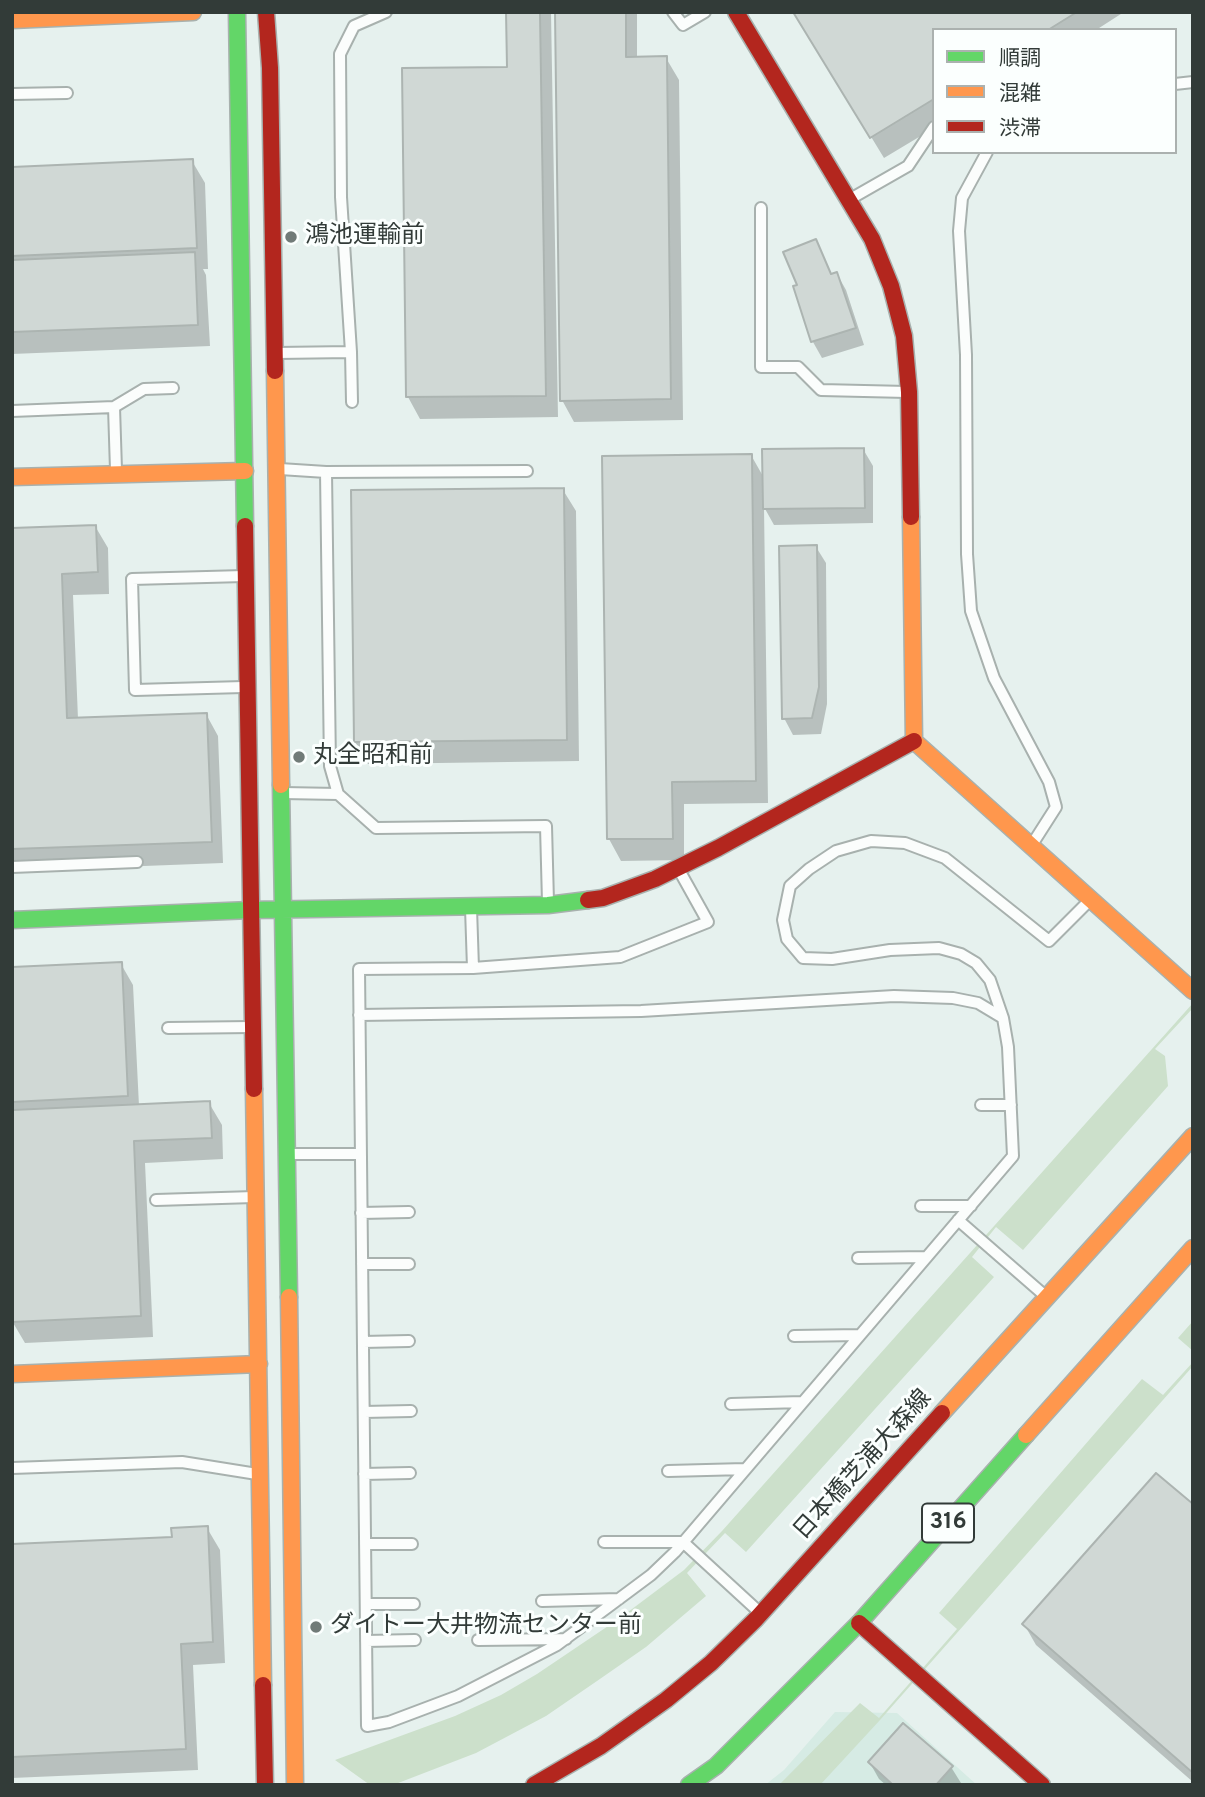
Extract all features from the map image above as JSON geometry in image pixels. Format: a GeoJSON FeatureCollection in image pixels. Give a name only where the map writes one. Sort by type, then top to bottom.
{"type":"FeatureCollection","features":[{"type":"Feature","properties":{"kind":"street"},"geometry":{"type":"LineString","coordinates":[[12,20],[43,16],[192,12]]}},
{"type":"Feature","properties":{"kind":"street"},"geometry":{"type":"LineString","coordinates":[[237,12],[265,1785]]}},
{"type":"Feature","properties":{"kind":"street"},"geometry":{"type":"LineString","coordinates":[[266,12],[269,37],[288,1154],[295,1785]]}},
{"type":"Feature","properties":{"kind":"street"},"geometry":{"type":"LineString","coordinates":[[736,12],[872,239],[891,286],[904,336],[909,392],[914,741],[1193,991]]}},
{"type":"Feature","properties":{"kind":"street"},"geometry":{"type":"LineString","coordinates":[[12,477],[245,471]]}},
{"type":"Feature","properties":{"kind":"street"},"geometry":{"type":"LineString","coordinates":[[12,920],[282,909],[548,905],[603,898],[678,868],[914,741]]}},
{"type":"Feature","properties":{"kind":"street","name":"日本橋芝浦大森線"},"geometry":{"type":"LineString","coordinates":[[534,1785],[601,1746],[666,1700],[761,1614],[1193,1136]]}},
{"type":"Feature","properties":{"kind":"street","name":"316"},"geometry":{"type":"LineString","coordinates":[[689,1785],[716,1766],[859,1623],[1193,1248]]}},
{"type":"Feature","properties":{"kind":"street"},"geometry":{"type":"LineString","coordinates":[[12,1374],[259,1364]]}},
{"type":"Feature","properties":{"kind":"street"},"geometry":{"type":"LineString","coordinates":[[859,1623],[1042,1785]]}},
{"type":"Feature","properties":{"kind":"lane"},"geometry":{"type":"LineString","coordinates":[[352,402],[341,197],[340,54],[354,26],[386,12]]}},
{"type":"Feature","properties":{"kind":"lane"},"geometry":{"type":"LineString","coordinates":[[673,12],[683,25],[705,12]]}},
{"type":"Feature","properties":{"kind":"lane"},"geometry":{"type":"LineString","coordinates":[[12,94],[67,93]]}},
{"type":"Feature","properties":{"kind":"lane"},"geometry":{"type":"LineString","coordinates":[[850,199],[908,166],[932,130]]}},
{"type":"Feature","properties":{"kind":"lane"},"geometry":{"type":"LineString","coordinates":[[986,154],[962,198],[958,231],[966,355],[967,554],[971,611],[990,667],[1049,782],[1055,807],[1032,845]]}},
{"type":"Feature","properties":{"kind":"lane"},"geometry":{"type":"LineString","coordinates":[[761,208],[761,367],[798,367],[821,390],[909,392]]}},
{"type":"Feature","properties":{"kind":"lane"},"geometry":{"type":"LineString","coordinates":[[274,353],[351,352]]}},
{"type":"Feature","properties":{"kind":"lane"},"geometry":{"type":"LineString","coordinates":[[12,411],[114,407],[144,389],[173,388]]}},
{"type":"Feature","properties":{"kind":"lane"},"geometry":{"type":"LineString","coordinates":[[114,407],[116,473]]}},
{"type":"Feature","properties":{"kind":"lane"},"geometry":{"type":"LineString","coordinates":[[275,469],[326,472],[527,471]]}},
{"type":"Feature","properties":{"kind":"lane"},"geometry":{"type":"LineString","coordinates":[[326,472],[330,766],[338,794],[376,828],[546,826],[548,905]]}},
{"type":"Feature","properties":{"kind":"lane"},"geometry":{"type":"LineString","coordinates":[[247,576],[132,579],[135,690],[248,687]]}},
{"type":"Feature","properties":{"kind":"lane"},"geometry":{"type":"LineString","coordinates":[[281,793],[338,794]]}},
{"type":"Feature","properties":{"kind":"lane"},"geometry":{"type":"LineString","coordinates":[[678,868],[708,922],[620,957],[472,968],[359,968],[367,1726],[389,1722],[458,1696],[566,1639],[651,1575],[1013,1156],[1008,1047],[1003,1018],[990,981],[976,963],[961,954],[939,948],[832,959],[803,958],[787,939],[783,920],[790,886],[836,851],[871,841],[905,843],[945,858],[1049,941],[1092,898]]}},
{"type":"Feature","properties":{"kind":"lane"},"geometry":{"type":"LineString","coordinates":[[12,867],[137,862]]}},
{"type":"Feature","properties":{"kind":"lane"},"geometry":{"type":"LineString","coordinates":[[471,906],[472,968]]}},
{"type":"Feature","properties":{"kind":"lane"},"geometry":{"type":"LineString","coordinates":[[359,1015],[641,1011],[894,996],[953,998],[978,1003],[1003,1018]]}},
{"type":"Feature","properties":{"kind":"lane"},"geometry":{"type":"LineString","coordinates":[[168,1028],[253,1027]]}},
{"type":"Feature","properties":{"kind":"lane"},"geometry":{"type":"LineString","coordinates":[[981,1105],[1011,1105]]}},
{"type":"Feature","properties":{"kind":"lane"},"geometry":{"type":"LineString","coordinates":[[288,1154],[361,1154]]}},
{"type":"Feature","properties":{"kind":"lane"},"geometry":{"type":"LineString","coordinates":[[156,1200],[256,1197]]}},
{"type":"Feature","properties":{"kind":"lane"},"geometry":{"type":"LineString","coordinates":[[921,1206],[971,1206]]}},
{"type":"Feature","properties":{"kind":"lane"},"geometry":{"type":"LineString","coordinates":[[361,1213],[409,1212]]}},
{"type":"Feature","properties":{"kind":"lane"},"geometry":{"type":"LineString","coordinates":[[958,1220],[1047,1298]]}},
{"type":"Feature","properties":{"kind":"lane"},"geometry":{"type":"LineString","coordinates":[[858,1258],[926,1257]]}},
{"type":"Feature","properties":{"kind":"lane"},"geometry":{"type":"LineString","coordinates":[[362,1265],[409,1264]]}},
{"type":"Feature","properties":{"kind":"lane"},"geometry":{"type":"LineString","coordinates":[[794,1336],[860,1335]]}},
{"type":"Feature","properties":{"kind":"lane"},"geometry":{"type":"LineString","coordinates":[[363,1342],[409,1341]]}},
{"type":"Feature","properties":{"kind":"lane"},"geometry":{"type":"LineString","coordinates":[[731,1404],[802,1402]]}},
{"type":"Feature","properties":{"kind":"lane"},"geometry":{"type":"LineString","coordinates":[[364,1412],[411,1411]]}},
{"type":"Feature","properties":{"kind":"lane"},"geometry":{"type":"LineString","coordinates":[[12,1468],[182,1462],[262,1475]]}},
{"type":"Feature","properties":{"kind":"lane"},"geometry":{"type":"LineString","coordinates":[[668,1471],[744,1469]]}},
{"type":"Feature","properties":{"kind":"lane"},"geometry":{"type":"LineString","coordinates":[[364,1474],[410,1473]]}},
{"type":"Feature","properties":{"kind":"lane"},"geometry":{"type":"LineString","coordinates":[[604,1542],[682,1542],[761,1614]]}},
{"type":"Feature","properties":{"kind":"lane"},"geometry":{"type":"LineString","coordinates":[[365,1544],[412,1544]]}},
{"type":"Feature","properties":{"kind":"lane"},"geometry":{"type":"LineString","coordinates":[[542,1601],[619,1599]]}},
{"type":"Feature","properties":{"kind":"lane"},"geometry":{"type":"LineString","coordinates":[[366,1604],[414,1604]]}},
{"type":"Feature","properties":{"kind":"lane"},"geometry":{"type":"LineString","coordinates":[[478,1640],[566,1639]]}},
{"type":"Feature","properties":{"kind":"lane"},"geometry":{"type":"LineString","coordinates":[[366,1641],[415,1640]]}},
{"type":"Feature","properties":{"kind":"shaded area"},"geometry":{"type":"Polygon","coordinates":[[[1193,1003],[1193,1008],[1155,1049],[1165,1056],[1168,1086],[1023,1250],[996,1227],[972,1257],[994,1277],[746,1552],[725,1533],[687,1573],[706,1596],[646,1647],[546,1716],[476,1753],[393,1785],[370,1785],[335,1760],[455,1716],[501,1695],[620,1618],[684,1570],[722,1531],[1193,1003]]]}},
{"type":"Feature","properties":{"kind":"shaded area"},"geometry":{"type":"Polygon","coordinates":[[[1193,1321],[1193,1351],[1178,1338],[1193,1321]]]}},
{"type":"Feature","properties":{"kind":"shaded area"},"geometry":{"type":"Polygon","coordinates":[[[1193,1362],[1193,1366],[820,1785],[779,1785],[860,1703],[879,1718],[957,1629],[939,1613],[1142,1379],[1163,1395],[1193,1362]]]}},
{"type":"Feature","properties":{"kind":"shaded area"},"geometry":{"type":"Polygon","coordinates":[[[835,1712],[897,1713],[977,1785],[765,1785],[784,1770],[835,1712]]]}},
{"type":"Feature","properties":{"kind":"building"},"geometry":{"type":"Polygon","coordinates":[[[506,12],[540,12],[546,396],[406,397],[402,68],[507,67],[506,12]]]}},
{"type":"Feature","properties":{"kind":"building"},"geometry":{"type":"Polygon","coordinates":[[[555,12],[626,12],[626,57],[667,56],[671,399],[560,401],[555,12]]]}},
{"type":"Feature","properties":{"kind":"building"},"geometry":{"type":"Polygon","coordinates":[[[793,12],[1077,12],[1051,28],[932,28],[932,100],[870,138],[793,12]]]}},
{"type":"Feature","properties":{"kind":"building"},"geometry":{"type":"Polygon","coordinates":[[[193,159],[197,248],[12,256],[12,167],[193,159]]]}},
{"type":"Feature","properties":{"kind":"building"},"geometry":{"type":"Polygon","coordinates":[[[816,239],[831,274],[837,272],[856,328],[811,342],[793,286],[797,285],[783,252],[816,239]]]}},
{"type":"Feature","properties":{"kind":"building"},"geometry":{"type":"Polygon","coordinates":[[[195,252],[198,325],[12,332],[12,260],[195,252]]]}},
{"type":"Feature","properties":{"kind":"building"},"geometry":{"type":"Polygon","coordinates":[[[864,448],[865,508],[763,509],[762,449],[864,448]]]}},
{"type":"Feature","properties":{"kind":"building"},"geometry":{"type":"Polygon","coordinates":[[[752,454],[756,781],[672,782],[673,839],[607,839],[602,456],[752,454]]]}},
{"type":"Feature","properties":{"kind":"building"},"geometry":{"type":"Polygon","coordinates":[[[564,488],[567,740],[354,742],[351,490],[564,488]]]}},
{"type":"Feature","properties":{"kind":"building"},"geometry":{"type":"Polygon","coordinates":[[[96,525],[98,572],[62,574],[67,718],[207,713],[212,842],[12,849],[12,528],[96,525]]]}},
{"type":"Feature","properties":{"kind":"building"},"geometry":{"type":"Polygon","coordinates":[[[817,545],[819,687],[812,718],[782,719],[779,546],[817,545]]]}},
{"type":"Feature","properties":{"kind":"building"},"geometry":{"type":"Polygon","coordinates":[[[122,962],[128,1096],[12,1102],[12,967],[122,962]]]}},
{"type":"Feature","properties":{"kind":"building"},"geometry":{"type":"Polygon","coordinates":[[[210,1101],[212,1138],[134,1141],[141,1316],[12,1322],[12,1110],[210,1101]]]}},
{"type":"Feature","properties":{"kind":"building"},"geometry":{"type":"Polygon","coordinates":[[[1156,1473],[1193,1504],[1193,1773],[1022,1624],[1156,1473]]]}},
{"type":"Feature","properties":{"kind":"building"},"geometry":{"type":"Polygon","coordinates":[[[208,1526],[213,1642],[181,1644],[186,1749],[12,1757],[12,1544],[172,1537],[171,1528],[208,1526]]]}},
{"type":"Feature","properties":{"kind":"building"},"geometry":{"type":"Polygon","coordinates":[[[903,1723],[953,1766],[936,1785],[893,1785],[868,1762],[903,1723]]]}},
{"type":"Feature","properties":{"kind":"traffic: fast"},"geometry":{"type":"LineString","coordinates":[[237,12],[245,526]]}},
{"type":"Feature","properties":{"kind":"traffic: fast"},"geometry":{"type":"LineString","coordinates":[[281,785],[289,1297]]}},
{"type":"Feature","properties":{"kind":"traffic: fast"},"geometry":{"type":"LineString","coordinates":[[12,920],[251,910],[548,905],[588,900]]}},
{"type":"Feature","properties":{"kind":"traffic: fast"},"geometry":{"type":"LineString","coordinates":[[689,1785],[716,1766],[859,1623],[1026,1435]]}},
{"type":"Feature","properties":{"kind":"traffic: slow"},"geometry":{"type":"LineString","coordinates":[[12,20],[193,12]]}},
{"type":"Feature","properties":{"kind":"traffic: slow"},"geometry":{"type":"LineString","coordinates":[[275,371],[281,785]]}},
{"type":"Feature","properties":{"kind":"traffic: slow"},"geometry":{"type":"LineString","coordinates":[[12,477],[245,471]]}},
{"type":"Feature","properties":{"kind":"traffic: slow"},"geometry":{"type":"LineString","coordinates":[[911,517],[914,741],[1193,991]]}},
{"type":"Feature","properties":{"kind":"traffic: slow"},"geometry":{"type":"LineString","coordinates":[[254,1089],[263,1685]]}},
{"type":"Feature","properties":{"kind":"traffic: slow"},"geometry":{"type":"LineString","coordinates":[[942,1413],[1193,1136]]}},
{"type":"Feature","properties":{"kind":"traffic: slow"},"geometry":{"type":"LineString","coordinates":[[1026,1435],[1193,1248]]}},
{"type":"Feature","properties":{"kind":"traffic: slow"},"geometry":{"type":"LineString","coordinates":[[289,1297],[295,1785]]}},
{"type":"Feature","properties":{"kind":"traffic: slow"},"geometry":{"type":"LineString","coordinates":[[12,1374],[259,1364]]}},
{"type":"Feature","properties":{"kind":"traffic: jam"},"geometry":{"type":"LineString","coordinates":[[266,12],[270,68],[275,371]]}},
{"type":"Feature","properties":{"kind":"traffic: jam"},"geometry":{"type":"LineString","coordinates":[[736,12],[872,239],[891,286],[904,336],[909,392],[911,517]]}},
{"type":"Feature","properties":{"kind":"traffic: jam"},"geometry":{"type":"LineString","coordinates":[[245,526],[254,1089]]}},
{"type":"Feature","properties":{"kind":"traffic: jam"},"geometry":{"type":"LineString","coordinates":[[588,900],[603,898],[655,879],[718,848],[914,741]]}},
{"type":"Feature","properties":{"kind":"traffic: jam"},"geometry":{"type":"LineString","coordinates":[[534,1785],[601,1746],[666,1700],[711,1663],[756,1619],[942,1413]]}},
{"type":"Feature","properties":{"kind":"traffic: jam"},"geometry":{"type":"LineString","coordinates":[[859,1623],[1042,1785]]}},
{"type":"Feature","properties":{"kind":"traffic: jam"},"geometry":{"type":"LineString","coordinates":[[263,1685],[265,1785]]}},
{"type":"Feature","properties":{"kind":"place","name":"鴻池運輸前"},"geometry":{"type":"Point","coordinates":[291,237]}},
{"type":"Feature","properties":{"kind":"place","name":"丸全昭和前"},"geometry":{"type":"Point","coordinates":[299,757]}},
{"type":"Feature","properties":{"kind":"place","name":"ダイトー大井物流センター前"},"geometry":{"type":"Point","coordinates":[316,1627]}}]}
